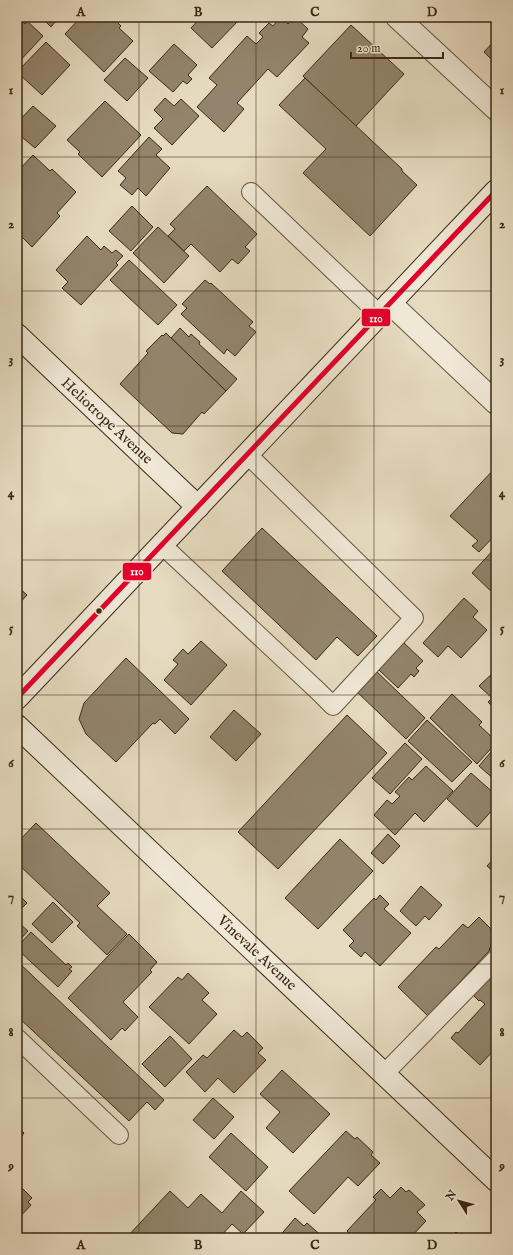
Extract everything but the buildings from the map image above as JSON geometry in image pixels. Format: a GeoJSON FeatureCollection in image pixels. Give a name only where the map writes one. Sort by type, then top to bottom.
{"type":"FeatureCollection","features":[{"type":"Feature","properties":{"kind":"street"},"geometry":{"type":"LineString","coordinates":[[397,17],[496,109]]}},
{"type":"Feature","properties":{"kind":"street"},"geometry":{"type":"LineString","coordinates":[[17,698],[496,191]]}},
{"type":"Feature","properties":{"kind":"street"},"geometry":{"type":"LineString","coordinates":[[385,309],[496,403]]}},
{"type":"Feature","properties":{"kind":"street","name":"Heliotrope Avenue"},"geometry":{"type":"LineString","coordinates":[[17,335],[198,507]]}},
{"type":"Feature","properties":{"kind":"street","name":"Vinevale Avenue"},"geometry":{"type":"LineString","coordinates":[[17,726],[496,1180]]}},
{"type":"Feature","properties":{"kind":"lane"},"geometry":{"type":"LineString","coordinates":[[251,192],[385,309]]}},
{"type":"Feature","properties":{"kind":"lane"},"geometry":{"type":"LineString","coordinates":[[162,545],[333,706],[414,618],[247,454]]}},
{"type":"Feature","properties":{"kind":"lane"},"geometry":{"type":"LineString","coordinates":[[384,1074],[496,959]]}},
{"type":"Feature","properties":{"kind":"lane"},"geometry":{"type":"LineString","coordinates":[[17,1038],[120,1135]]}},
{"type":"Feature","properties":{"kind":"transit line","name":"110"},"geometry":{"type":"LineString","coordinates":[[17,698],[496,191]]}}]}
